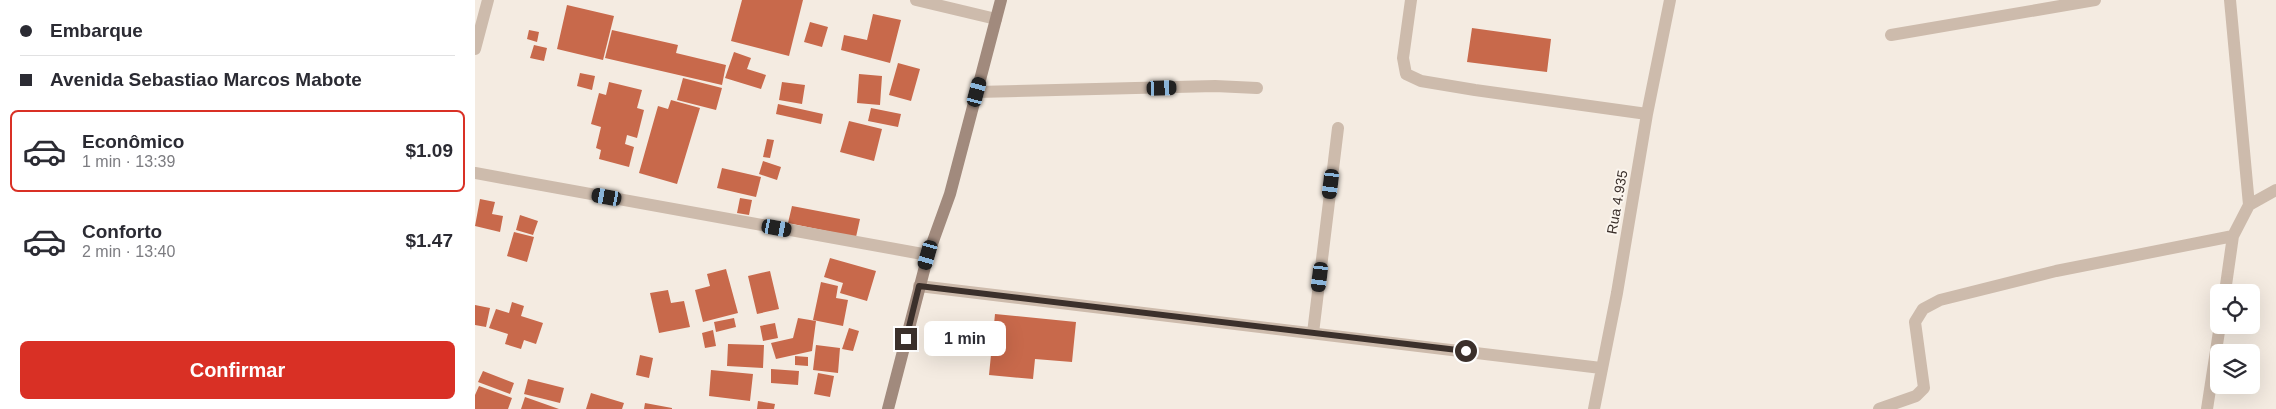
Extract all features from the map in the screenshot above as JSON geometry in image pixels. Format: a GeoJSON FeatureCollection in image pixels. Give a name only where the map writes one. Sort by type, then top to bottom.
{"type":"FeatureCollection","features":[{"type":"Feature","properties":{"kind":"main road"},"geometry":{"type":"LineString","coordinates":[[888,409],[919,286],[950,194],[1001,0]]}},
{"type":"Feature","properties":{"kind":"street"},"geometry":{"type":"LineString","coordinates":[[475,49],[488,0]]}},
{"type":"Feature","properties":{"kind":"street"},"geometry":{"type":"LineString","coordinates":[[916,0],[996,19]]}},
{"type":"Feature","properties":{"kind":"street"},"geometry":{"type":"LineString","coordinates":[[1411,0],[1403,58],[1406,74],[1421,80],[1475,90],[1647,114]]}},
{"type":"Feature","properties":{"kind":"street","name":"Rua 4.935"},"geometry":{"type":"LineString","coordinates":[[1593,409],[1617,293],[1647,114],[1670,0]]}},
{"type":"Feature","properties":{"kind":"street"},"geometry":{"type":"LineString","coordinates":[[1891,35],[2095,0]]}},
{"type":"Feature","properties":{"kind":"street"},"geometry":{"type":"LineString","coordinates":[[2226,284],[2233,236],[2249,205],[2231,0]]}},
{"type":"Feature","properties":{"kind":"street"},"geometry":{"type":"LineString","coordinates":[[977,92],[1215,86],[1257,88]]}},
{"type":"Feature","properties":{"kind":"street"},"geometry":{"type":"LineString","coordinates":[[1313,333],[1338,128]]}},
{"type":"Feature","properties":{"kind":"street"},"geometry":{"type":"LineString","coordinates":[[475,173],[928,255]]}},
{"type":"Feature","properties":{"kind":"street"},"geometry":{"type":"LineString","coordinates":[[2249,205],[2276,190]]}},
{"type":"Feature","properties":{"kind":"street"},"geometry":{"type":"LineString","coordinates":[[1879,409],[1916,396],[1924,388],[1915,322],[1923,309],[1940,300],[2056,271],[2233,236]]}},
{"type":"Feature","properties":{"kind":"street"},"geometry":{"type":"LineString","coordinates":[[919,286],[1601,368]]}},
{"type":"Feature","properties":{"kind":"street"},"geometry":{"type":"LineString","coordinates":[[2207,409],[2219,334]]}},
{"type":"Feature","properties":{"kind":"building"},"geometry":{"type":"Polygon","coordinates":[[[742,0],[803,0],[789,56],[731,41],[742,0]]]}},
{"type":"Feature","properties":{"kind":"building"},"geometry":{"type":"Polygon","coordinates":[[[567,5],[614,16],[603,60],[557,49],[567,5]]]}},
{"type":"Feature","properties":{"kind":"building"},"geometry":{"type":"Polygon","coordinates":[[[873,14],[901,20],[890,63],[841,50],[844,35],[867,40],[873,14]]]}},
{"type":"Feature","properties":{"kind":"building"},"geometry":{"type":"Polygon","coordinates":[[[810,22],[828,27],[822,47],[804,42],[810,22]]]}},
{"type":"Feature","properties":{"kind":"building"},"geometry":{"type":"Polygon","coordinates":[[[1472,28],[1551,39],[1547,72],[1467,62],[1472,28]]]}},
{"type":"Feature","properties":{"kind":"building"},"geometry":{"type":"Polygon","coordinates":[[[529,30],[539,32],[537,42],[527,39],[529,30]]]}},
{"type":"Feature","properties":{"kind":"building"},"geometry":{"type":"Polygon","coordinates":[[[612,30],[678,45],[676,53],[726,65],[722,85],[605,58],[612,30]]]}},
{"type":"Feature","properties":{"kind":"building"},"geometry":{"type":"Polygon","coordinates":[[[534,45],[547,48],[544,61],[530,58],[534,45]]]}},
{"type":"Feature","properties":{"kind":"building"},"geometry":{"type":"Polygon","coordinates":[[[734,52],[751,58],[747,69],[766,75],[761,89],[725,78],[734,52]]]}},
{"type":"Feature","properties":{"kind":"building"},"geometry":{"type":"Polygon","coordinates":[[[898,63],[920,69],[911,101],[889,95],[898,63]]]}},
{"type":"Feature","properties":{"kind":"building"},"geometry":{"type":"Polygon","coordinates":[[[580,73],[595,76],[592,90],[577,86],[580,73]]]}},
{"type":"Feature","properties":{"kind":"building"},"geometry":{"type":"Polygon","coordinates":[[[859,74],[882,76],[880,105],[857,103],[859,74]]]}},
{"type":"Feature","properties":{"kind":"building"},"geometry":{"type":"Polygon","coordinates":[[[683,78],[722,88],[716,110],[677,100],[683,78]]]}},
{"type":"Feature","properties":{"kind":"building"},"geometry":{"type":"Polygon","coordinates":[[[609,82],[642,90],[637,108],[644,110],[637,138],[627,135],[625,144],[634,147],[629,167],[599,159],[601,150],[596,148],[601,127],[591,124],[599,93],[606,95],[609,82]]]}},
{"type":"Feature","properties":{"kind":"building"},"geometry":{"type":"Polygon","coordinates":[[[782,82],[805,85],[802,104],[779,100],[782,82]]]}},
{"type":"Feature","properties":{"kind":"building"},"geometry":{"type":"Polygon","coordinates":[[[671,100],[700,108],[677,184],[639,173],[658,106],[668,109],[671,100]]]}},
{"type":"Feature","properties":{"kind":"building"},"geometry":{"type":"Polygon","coordinates":[[[778,104],[823,114],[821,124],[776,114],[778,104]]]}},
{"type":"Feature","properties":{"kind":"building"},"geometry":{"type":"Polygon","coordinates":[[[871,108],[901,114],[898,127],[868,121],[871,108]]]}},
{"type":"Feature","properties":{"kind":"building"},"geometry":{"type":"Polygon","coordinates":[[[849,121],[882,129],[874,161],[840,152],[849,121]]]}},
{"type":"Feature","properties":{"kind":"building"},"geometry":{"type":"Polygon","coordinates":[[[767,139],[774,140],[770,158],[763,157],[767,139]]]}},
{"type":"Feature","properties":{"kind":"building"},"geometry":{"type":"Polygon","coordinates":[[[763,161],[781,167],[777,180],[759,174],[763,161]]]}},
{"type":"Feature","properties":{"kind":"building"},"geometry":{"type":"Polygon","coordinates":[[[722,168],[761,177],[756,197],[717,188],[722,168]]]}},
{"type":"Feature","properties":{"kind":"building"},"geometry":{"type":"Polygon","coordinates":[[[740,198],[752,200],[749,215],[737,213],[740,198]]]}},
{"type":"Feature","properties":{"kind":"building"},"geometry":{"type":"Polygon","coordinates":[[[480,199],[495,202],[492,214],[503,216],[500,232],[475,226],[480,199]]]}},
{"type":"Feature","properties":{"kind":"building"},"geometry":{"type":"Polygon","coordinates":[[[792,206],[860,219],[856,237],[788,223],[792,206]]]}},
{"type":"Feature","properties":{"kind":"building"},"geometry":{"type":"Polygon","coordinates":[[[520,215],[538,221],[533,235],[516,230],[520,215]]]}},
{"type":"Feature","properties":{"kind":"building"},"geometry":{"type":"Polygon","coordinates":[[[514,232],[534,237],[527,262],[507,256],[514,232]]]}},
{"type":"Feature","properties":{"kind":"building"},"geometry":{"type":"Polygon","coordinates":[[[830,258],[876,271],[867,301],[840,293],[843,283],[824,277],[830,258]]]}},
{"type":"Feature","properties":{"kind":"building"},"geometry":{"type":"Polygon","coordinates":[[[726,269],[738,313],[703,322],[695,290],[710,286],[707,274],[726,269]]]}},
{"type":"Feature","properties":{"kind":"building"},"geometry":{"type":"Polygon","coordinates":[[[770,271],[779,309],[757,314],[748,276],[770,271]]]}},
{"type":"Feature","properties":{"kind":"building"},"geometry":{"type":"Polygon","coordinates":[[[821,282],[838,286],[836,298],[848,300],[843,326],[813,320],[821,282]]]}},
{"type":"Feature","properties":{"kind":"building"},"geometry":{"type":"Polygon","coordinates":[[[668,290],[671,303],[684,301],[690,327],[659,333],[650,293],[668,290]]]}},
{"type":"Feature","properties":{"kind":"building"},"geometry":{"type":"Polygon","coordinates":[[[512,302],[524,306],[521,316],[543,323],[536,344],[524,340],[521,349],[505,344],[508,334],[489,328],[496,309],[509,313],[512,302]]]}},
{"type":"Feature","properties":{"kind":"building"},"geometry":{"type":"Polygon","coordinates":[[[475,305],[490,308],[486,327],[475,325],[475,305]]]}},
{"type":"Feature","properties":{"kind":"building"},"geometry":{"type":"Polygon","coordinates":[[[995,314],[1076,322],[1072,362],[1035,359],[1033,379],[989,375],[995,314]]]}},
{"type":"Feature","properties":{"kind":"building"},"geometry":{"type":"Polygon","coordinates":[[[734,318],[736,327],[716,332],[714,322],[734,318]]]}},
{"type":"Feature","properties":{"kind":"building"},"geometry":{"type":"Polygon","coordinates":[[[798,318],[816,321],[812,351],[776,359],[771,343],[793,338],[798,318]]]}},
{"type":"Feature","properties":{"kind":"building"},"geometry":{"type":"Polygon","coordinates":[[[775,323],[778,338],[763,341],[760,326],[775,323]]]}},
{"type":"Feature","properties":{"kind":"building"},"geometry":{"type":"Polygon","coordinates":[[[849,328],[859,331],[853,351],[842,349],[849,328]]]}},
{"type":"Feature","properties":{"kind":"building"},"geometry":{"type":"Polygon","coordinates":[[[713,330],[716,346],[705,348],[702,333],[713,330]]]}},
{"type":"Feature","properties":{"kind":"building"},"geometry":{"type":"Polygon","coordinates":[[[728,344],[764,345],[763,368],[727,366],[728,344]]]}},
{"type":"Feature","properties":{"kind":"building"},"geometry":{"type":"Polygon","coordinates":[[[816,345],[840,348],[838,373],[813,370],[816,345]]]}},
{"type":"Feature","properties":{"kind":"building"},"geometry":{"type":"Polygon","coordinates":[[[640,355],[653,358],[649,378],[636,375],[640,355]]]}},
{"type":"Feature","properties":{"kind":"building"},"geometry":{"type":"Polygon","coordinates":[[[795,356],[808,357],[808,366],[795,365],[795,356]]]}},
{"type":"Feature","properties":{"kind":"building"},"geometry":{"type":"Polygon","coordinates":[[[771,369],[799,371],[798,385],[771,383],[771,369]]]}},
{"type":"Feature","properties":{"kind":"building"},"geometry":{"type":"Polygon","coordinates":[[[711,370],[753,374],[750,401],[709,396],[711,370]]]}},
{"type":"Feature","properties":{"kind":"building"},"geometry":{"type":"Polygon","coordinates":[[[483,371],[514,383],[510,394],[478,382],[483,371]]]}},
{"type":"Feature","properties":{"kind":"building"},"geometry":{"type":"Polygon","coordinates":[[[818,373],[834,376],[830,397],[814,394],[818,373]]]}},
{"type":"Feature","properties":{"kind":"building"},"geometry":{"type":"Polygon","coordinates":[[[528,379],[564,388],[560,403],[524,394],[528,379]]]}},
{"type":"Feature","properties":{"kind":"building"},"geometry":{"type":"Polygon","coordinates":[[[479,386],[512,398],[508,409],[475,409],[475,395],[479,386]]]}},
{"type":"Feature","properties":{"kind":"building"},"geometry":{"type":"Polygon","coordinates":[[[591,393],[624,403],[622,409],[586,409],[591,393]]]}},
{"type":"Feature","properties":{"kind":"building"},"geometry":{"type":"Polygon","coordinates":[[[525,397],[559,409],[521,409],[525,397]]]}},
{"type":"Feature","properties":{"kind":"building"},"geometry":{"type":"Polygon","coordinates":[[[758,401],[775,404],[774,409],[757,409],[758,401]]]}},
{"type":"Feature","properties":{"kind":"building"},"geometry":{"type":"Polygon","coordinates":[[[645,403],[672,408],[672,409],[644,409],[645,403]]]}},
{"type":"Feature","properties":{"kind":"route"},"geometry":{"type":"LineString","coordinates":[[906,339],[919,286],[1466,351]]}}]}
